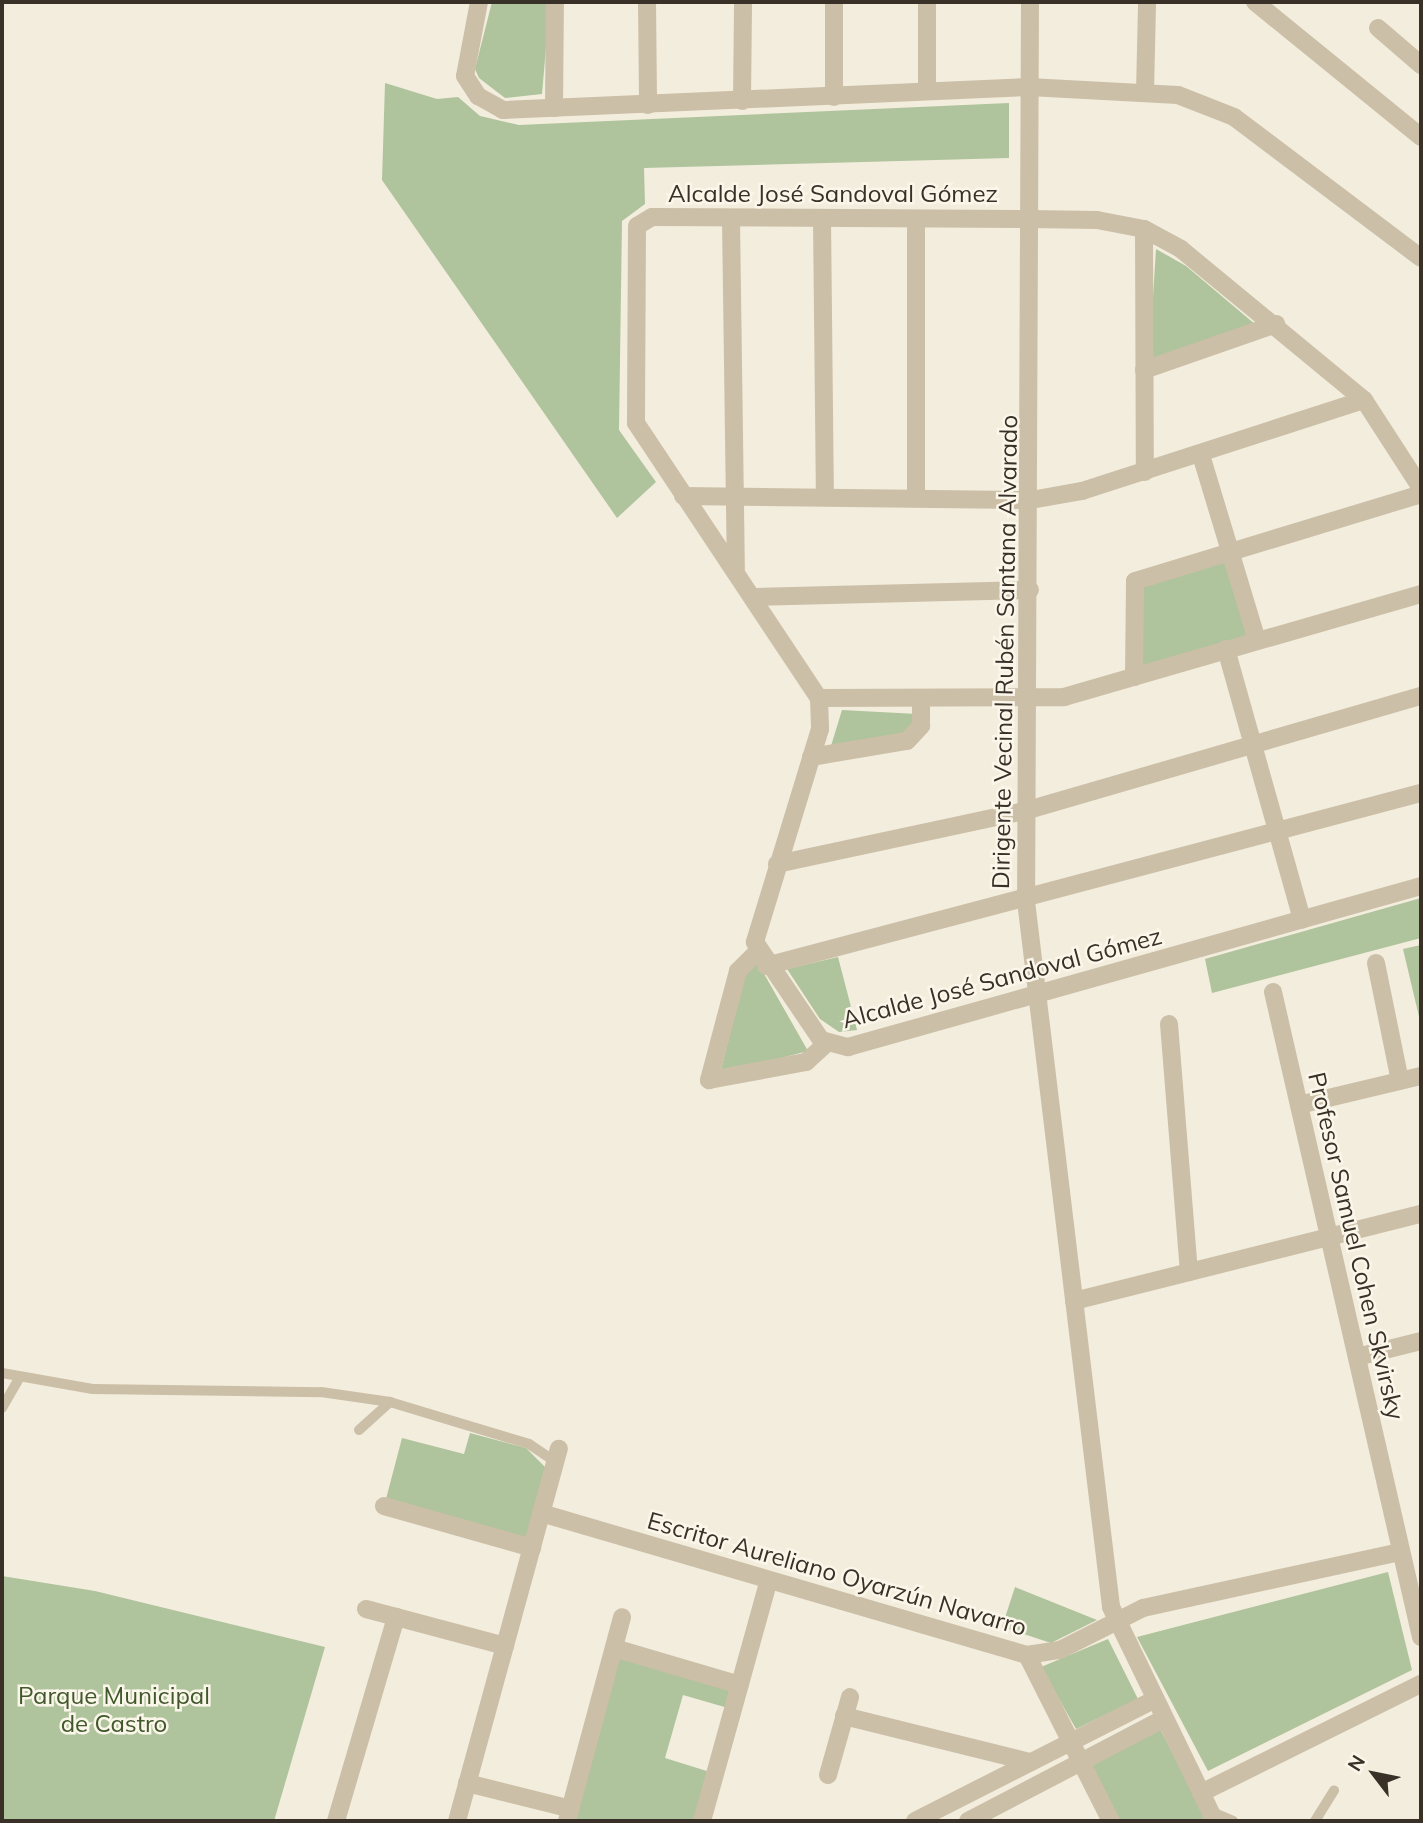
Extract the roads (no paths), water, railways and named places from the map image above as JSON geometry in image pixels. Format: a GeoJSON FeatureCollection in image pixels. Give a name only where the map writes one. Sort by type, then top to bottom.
{"type":"FeatureCollection","features":[{"type":"Feature","properties":{"kind":"street"},"geometry":{"type":"LineString","coordinates":[[479,2],[465,63],[468,85],[503,110],[742,102],[927,90],[1029,87],[1178,95],[1234,117],[1421,258]]}},
{"type":"Feature","properties":{"kind":"street"},"geometry":{"type":"LineString","coordinates":[[554,108],[555,2]]}},
{"type":"Feature","properties":{"kind":"street"},"geometry":{"type":"LineString","coordinates":[[648,2],[648,105]]}},
{"type":"Feature","properties":{"kind":"street"},"geometry":{"type":"LineString","coordinates":[[742,102],[743,2]]}},
{"type":"Feature","properties":{"kind":"street"},"geometry":{"type":"LineString","coordinates":[[834,2],[834,96]]}},
{"type":"Feature","properties":{"kind":"street"},"geometry":{"type":"LineString","coordinates":[[927,2],[927,90]]}},
{"type":"Feature","properties":{"kind":"street","name":"Dirigente Vecinal Rubén Santana Alvarado"},"geometry":{"type":"LineString","coordinates":[[1030,2],[1031,701],[1026,901],[1116,1621],[1213,1816]]}},
{"type":"Feature","properties":{"kind":"street"},"geometry":{"type":"LineString","coordinates":[[1146,93],[1147,2]]}},
{"type":"Feature","properties":{"kind":"street"},"geometry":{"type":"LineString","coordinates":[[1255,2],[1421,137]]}},
{"type":"Feature","properties":{"kind":"street"},"geometry":{"type":"LineString","coordinates":[[1377,28],[1421,65]]}},
{"type":"Feature","properties":{"kind":"street","name":"Alcalde José Sandoval Gómez"},"geometry":{"type":"LineString","coordinates":[[820,698],[757,597],[683,496],[635,416],[634,236],[648,218],[1097,220],[1144,229],[1181,249],[1276,324],[1364,400],[1421,488]]}},
{"type":"Feature","properties":{"kind":"street"},"geometry":{"type":"LineString","coordinates":[[822,219],[825,496]]}},
{"type":"Feature","properties":{"kind":"street"},"geometry":{"type":"LineString","coordinates":[[916,219],[916,497]]}},
{"type":"Feature","properties":{"kind":"street"},"geometry":{"type":"LineString","coordinates":[[731,220],[736,569]]}},
{"type":"Feature","properties":{"kind":"street"},"geometry":{"type":"LineString","coordinates":[[1144,229],[1145,472]]}},
{"type":"Feature","properties":{"kind":"street"},"geometry":{"type":"LineString","coordinates":[[1144,370],[1276,324]]}},
{"type":"Feature","properties":{"kind":"street"},"geometry":{"type":"LineString","coordinates":[[683,496],[1031,499],[1145,472],[1364,400]]}},
{"type":"Feature","properties":{"kind":"street"},"geometry":{"type":"LineString","coordinates":[[1201,455],[1256,641]]}},
{"type":"Feature","properties":{"kind":"street"},"geometry":{"type":"LineString","coordinates":[[1134,677],[1135,581],[1421,494]]}},
{"type":"Feature","properties":{"kind":"street"},"geometry":{"type":"LineString","coordinates":[[757,597],[1030,590]]}},
{"type":"Feature","properties":{"kind":"street"},"geometry":{"type":"LineString","coordinates":[[761,959],[756,930],[811,757],[820,698],[1031,701],[1134,677],[1421,594]]}},
{"type":"Feature","properties":{"kind":"street"},"geometry":{"type":"LineString","coordinates":[[1226,649],[1302,920]]}},
{"type":"Feature","properties":{"kind":"street"},"geometry":{"type":"LineString","coordinates":[[777,864],[1028,810],[1252,742],[1421,696]]}},
{"type":"Feature","properties":{"kind":"street"},"geometry":{"type":"LineString","coordinates":[[811,757],[907,741],[921,726],[921,699]]}},
{"type":"Feature","properties":{"kind":"street"},"geometry":{"type":"LineString","coordinates":[[826,1044],[806,1062],[718,1083],[709,1080],[738,971],[761,959],[1026,901],[1421,793]]}},
{"type":"Feature","properties":{"kind":"street","name":"Alcalde José Sandoval Gómez"},"geometry":{"type":"LineString","coordinates":[[761,959],[826,1044],[848,1047],[1421,886]]}},
{"type":"Feature","properties":{"kind":"street"},"geometry":{"type":"LineString","coordinates":[[1376,963],[1400,1081]]}},
{"type":"Feature","properties":{"kind":"street","name":"Profesor Samuel Cohen Skvirsky"},"geometry":{"type":"LineString","coordinates":[[1273,992],[1400,1552],[1416,1592],[1421,1635]]}},
{"type":"Feature","properties":{"kind":"street"},"geometry":{"type":"LineString","coordinates":[[1169,1024],[1189,1272]]}},
{"type":"Feature","properties":{"kind":"street"},"geometry":{"type":"LineString","coordinates":[[1299,1105],[1421,1076]]}},
{"type":"Feature","properties":{"kind":"street"},"geometry":{"type":"LineString","coordinates":[[1074,1301],[1421,1214]]}},
{"type":"Feature","properties":{"kind":"street"},"geometry":{"type":"LineString","coordinates":[[1357,1357],[1421,1341]]}},
{"type":"Feature","properties":{"kind":"street"},"geometry":{"type":"LineString","coordinates":[[457,1821],[557,1456]]}},
{"type":"Feature","properties":{"kind":"street"},"geometry":{"type":"LineString","coordinates":[[384,1506],[532,1548]]}},
{"type":"Feature","properties":{"kind":"street","name":"Escritor Aureliano Oyarzún Navarro"},"geometry":{"type":"LineString","coordinates":[[541,1513],[1027,1655],[1060,1650],[1143,1608],[1400,1552]]}},
{"type":"Feature","properties":{"kind":"street"},"geometry":{"type":"LineString","coordinates":[[702,1821],[769,1580]]}},
{"type":"Feature","properties":{"kind":"street"},"geometry":{"type":"LineString","coordinates":[[366,1609],[505,1646]]}},
{"type":"Feature","properties":{"kind":"street"},"geometry":{"type":"LineString","coordinates":[[336,1821],[396,1617]]}},
{"type":"Feature","properties":{"kind":"street"},"geometry":{"type":"LineString","coordinates":[[467,1783],[569,1815],[622,1617]]}},
{"type":"Feature","properties":{"kind":"street"},"geometry":{"type":"LineString","coordinates":[[614,1648],[740,1685]]}},
{"type":"Feature","properties":{"kind":"street"},"geometry":{"type":"LineString","coordinates":[[1027,1655],[1111,1821]]}},
{"type":"Feature","properties":{"kind":"street"},"geometry":{"type":"LineString","coordinates":[[1201,1793],[1421,1684]]}},
{"type":"Feature","properties":{"kind":"street"},"geometry":{"type":"LineString","coordinates":[[828,1775],[850,1697]]}},
{"type":"Feature","properties":{"kind":"street"},"geometry":{"type":"LineString","coordinates":[[915,1821],[1153,1700]]}},
{"type":"Feature","properties":{"kind":"street"},"geometry":{"type":"LineString","coordinates":[[844,1716],[1030,1762]]}},
{"type":"Feature","properties":{"kind":"street"},"geometry":{"type":"LineString","coordinates":[[968,1821],[993,1816],[1163,1719]]}},
{"type":"Feature","properties":{"kind":"lane"},"geometry":{"type":"LineString","coordinates":[[2,1373],[19,1379],[93,1389],[321,1392],[390,1402],[529,1444],[557,1456]]}},
{"type":"Feature","properties":{"kind":"lane"},"geometry":{"type":"LineString","coordinates":[[2,1408],[19,1379]]}},
{"type":"Feature","properties":{"kind":"lane"},"geometry":{"type":"LineString","coordinates":[[359,1430],[390,1402]]}},
{"type":"Feature","properties":{"kind":"lane"},"geometry":{"type":"LineString","coordinates":[[1315,1821],[1334,1790]]}},
{"type":"Feature","properties":{"kind":"lane"},"geometry":{"type":"LineString","coordinates":[[1213,1816],[1233,1821]]}},
{"type":"Feature","properties":{"kind":"park label","name":"Parque Municipal de Castro"},"geometry":{"type":"Point","coordinates":[114,1710]}}]}
